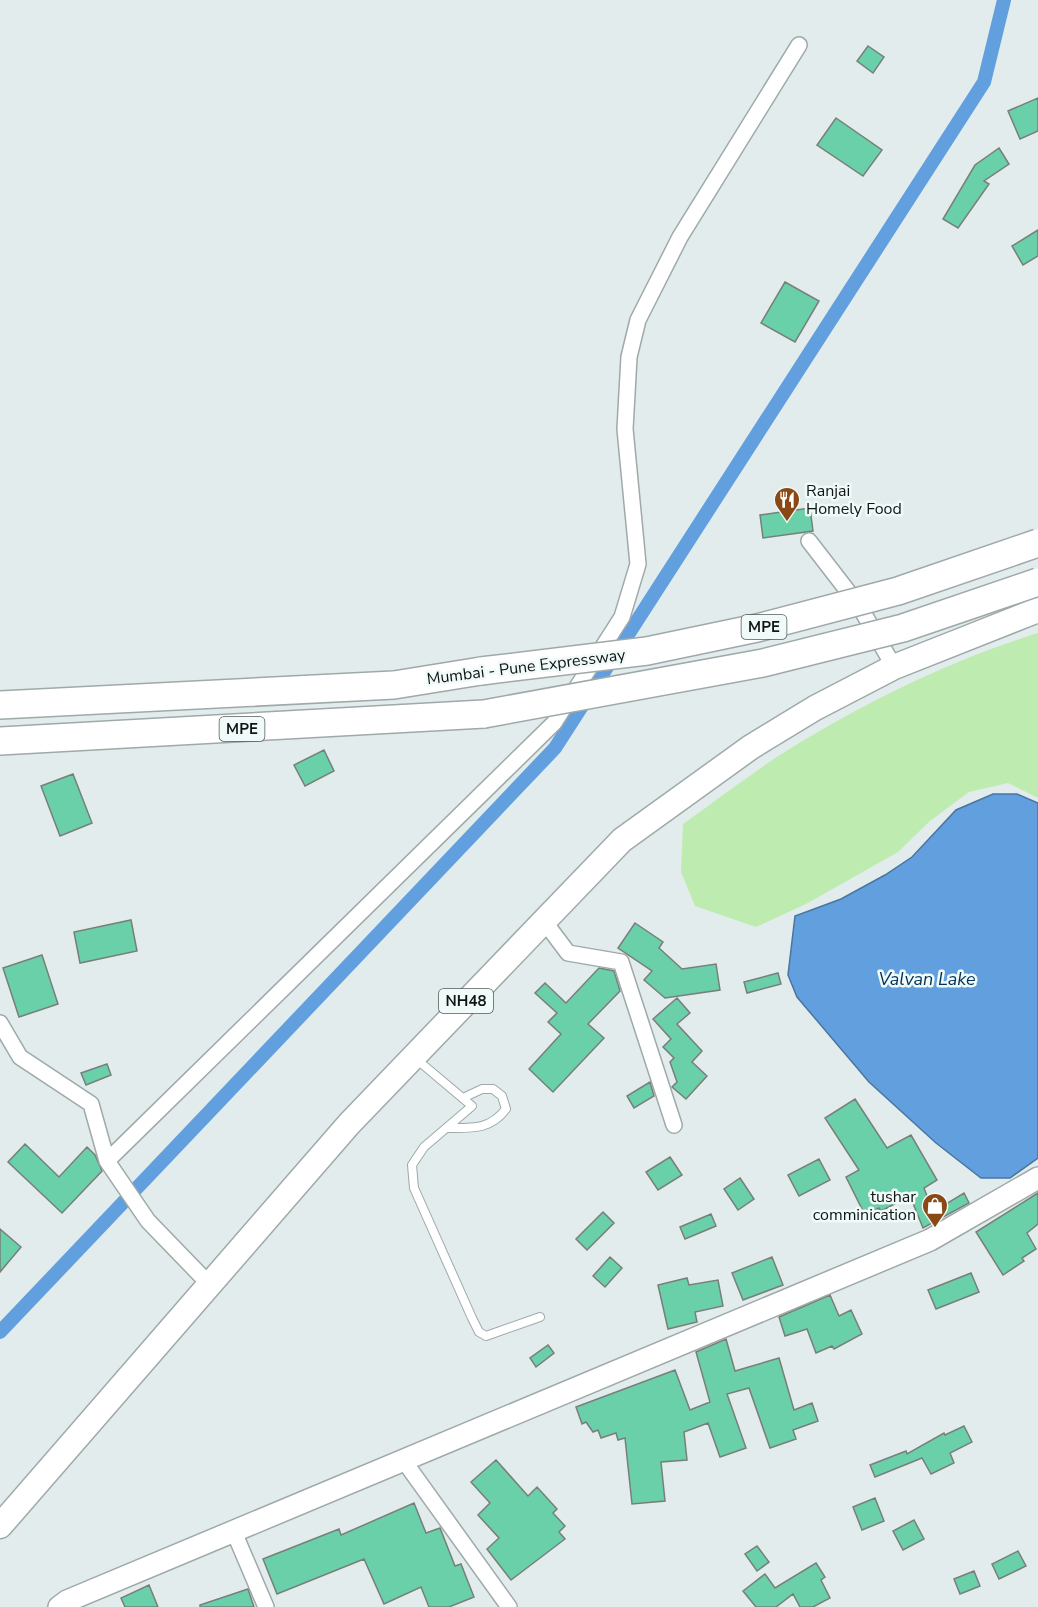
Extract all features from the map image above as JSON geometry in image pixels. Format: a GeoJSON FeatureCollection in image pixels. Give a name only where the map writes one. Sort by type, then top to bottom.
{"type":"FeatureCollection","features":[{"type":"Feature","properties":{"kind":"highway","name":"Mumbai - Pune Expressway"},"geometry":{"type":"LineString","coordinates":[[0,705],[394,685],[481,671],[647,651],[757,628],[898,591],[1038,543]]}},
{"type":"Feature","properties":{"kind":"highway","name":"Mumbai - Pune Expressway"},"geometry":{"type":"LineString","coordinates":[[0,741],[484,714],[763,663],[903,628],[1038,582]]}},
{"type":"Feature","properties":{"kind":"highway","name":"NH48"},"geometry":{"type":"LineString","coordinates":[[0,1526],[349,1124],[622,840],[751,747],[815,708],[894,667],[1038,610]]}},
{"type":"Feature","properties":{"kind":"main road"},"geometry":{"type":"LineString","coordinates":[[66,1605],[234,1532],[930,1240],[1038,1178]]}},
{"type":"Feature","properties":{"kind":"street"},"geometry":{"type":"LineString","coordinates":[[107,1161],[554,723],[622,617],[638,564],[625,429],[629,357],[638,320],[680,237],[799,45]]}},
{"type":"Feature","properties":{"kind":"street"},"geometry":{"type":"LineString","coordinates":[[809,541],[860,607],[894,667]]}},
{"type":"Feature","properties":{"kind":"street"},"geometry":{"type":"LineString","coordinates":[[544,921],[568,953],[621,962],[674,1125]]}},
{"type":"Feature","properties":{"kind":"street"},"geometry":{"type":"LineString","coordinates":[[0,1023],[20,1057],[91,1104],[107,1161],[148,1221],[209,1284]]}},
{"type":"Feature","properties":{"kind":"street"},"geometry":{"type":"LineString","coordinates":[[404,1461],[509,1607]]}},
{"type":"Feature","properties":{"kind":"street"},"geometry":{"type":"LineString","coordinates":[[234,1532],[266,1607]]}},
{"type":"Feature","properties":{"kind":"lane"},"geometry":{"type":"LineString","coordinates":[[413,1057],[472,1106],[424,1147],[412,1165],[414,1188],[472,1318],[479,1332],[486,1336],[540,1317]]}},
{"type":"Feature","properties":{"kind":"lane"},"geometry":{"type":"LineString","coordinates":[[447,1128],[483,1127],[498,1119],[506,1109],[502,1096],[493,1089],[482,1089],[464,1098]]}},
{"type":"Feature","properties":{"kind":"green space"},"geometry":{"type":"Polygon","coordinates":[[[1038,633],[1038,798],[1008,783],[969,792],[930,821],[898,852],[806,904],[756,927],[695,906],[681,872],[683,824],[777,757],[850,714],[942,669],[1038,633]]]}},
{"type":"Feature","properties":{"kind":"water","name":"Valvan Lake"},"geometry":{"type":"Polygon","coordinates":[[[993,794],[1017,794],[1038,803],[1038,1158],[1010,1178],[981,1178],[936,1143],[869,1082],[797,997],[788,975],[795,916],[841,899],[885,875],[912,857],[956,810],[993,794]]]}},
{"type":"Feature","properties":{"kind":"building"},"geometry":{"type":"Polygon","coordinates":[[[868,46],[884,57],[873,73],[857,61],[868,46]]]}},
{"type":"Feature","properties":{"kind":"building"},"geometry":{"type":"Polygon","coordinates":[[[1038,98],[1038,131],[1020,139],[1008,111],[1038,98]]]}},
{"type":"Feature","properties":{"kind":"building"},"geometry":{"type":"Polygon","coordinates":[[[836,118],[882,150],[863,176],[817,145],[836,118]]]}},
{"type":"Feature","properties":{"kind":"building"},"geometry":{"type":"Polygon","coordinates":[[[999,148],[1009,164],[984,181],[989,184],[958,228],[943,219],[975,165],[999,148]]]}},
{"type":"Feature","properties":{"kind":"building"},"geometry":{"type":"Polygon","coordinates":[[[1038,230],[1038,256],[1023,265],[1012,246],[1038,230]]]}},
{"type":"Feature","properties":{"kind":"building"},"geometry":{"type":"Polygon","coordinates":[[[785,282],[819,301],[795,342],[761,323],[785,282]]]}},
{"type":"Feature","properties":{"kind":"building","name":"Ranjai Homely Food"},"geometry":{"type":"Polygon","coordinates":[[[810,508],[813,531],[763,538],[760,515],[810,508]]]}},
{"type":"Feature","properties":{"kind":"building"},"geometry":{"type":"Polygon","coordinates":[[[324,750],[334,771],[305,786],[294,765],[324,750]]]}},
{"type":"Feature","properties":{"kind":"building"},"geometry":{"type":"Polygon","coordinates":[[[73,774],[92,823],[60,836],[41,786],[73,774]]]}},
{"type":"Feature","properties":{"kind":"building"},"geometry":{"type":"Polygon","coordinates":[[[131,920],[137,951],[80,963],[74,932],[131,920]]]}},
{"type":"Feature","properties":{"kind":"building"},"geometry":{"type":"Polygon","coordinates":[[[635,923],[663,942],[659,948],[682,969],[716,964],[720,990],[665,998],[644,980],[652,971],[618,948],[635,923]]]}},
{"type":"Feature","properties":{"kind":"building"},"geometry":{"type":"Polygon","coordinates":[[[42,955],[58,1004],[19,1017],[3,968],[42,955]]]}},
{"type":"Feature","properties":{"kind":"building"},"geometry":{"type":"Polygon","coordinates":[[[599,968],[614,971],[620,991],[588,1024],[604,1038],[553,1092],[529,1069],[561,1034],[548,1022],[557,1013],[535,993],[545,983],[566,1003],[599,968]]]}},
{"type":"Feature","properties":{"kind":"building"},"geometry":{"type":"Polygon","coordinates":[[[778,973],[781,984],[747,993],[744,982],[778,973]]]}},
{"type":"Feature","properties":{"kind":"building"},"geometry":{"type":"Polygon","coordinates":[[[677,998],[690,1013],[677,1024],[702,1051],[692,1062],[707,1076],[686,1099],[672,1087],[677,1082],[670,1062],[674,1058],[663,1047],[671,1039],[653,1019],[677,998]]]}},
{"type":"Feature","properties":{"kind":"building"},"geometry":{"type":"Polygon","coordinates":[[[107,1064],[111,1075],[86,1085],[81,1073],[107,1064]]]}},
{"type":"Feature","properties":{"kind":"building"},"geometry":{"type":"Polygon","coordinates":[[[650,1082],[654,1096],[634,1108],[627,1096],[650,1082]]]}},
{"type":"Feature","properties":{"kind":"building"},"geometry":{"type":"Polygon","coordinates":[[[855,1099],[887,1148],[911,1135],[937,1180],[924,1188],[933,1212],[964,1193],[969,1203],[923,1228],[910,1196],[881,1211],[879,1208],[865,1215],[846,1177],[859,1170],[825,1118],[855,1099]]]}},
{"type":"Feature","properties":{"kind":"building"},"geometry":{"type":"Polygon","coordinates":[[[25,1144],[59,1177],[87,1147],[95,1155],[102,1171],[62,1213],[8,1162],[25,1144]]]}},
{"type":"Feature","properties":{"kind":"building"},"geometry":{"type":"Polygon","coordinates":[[[670,1157],[682,1175],[658,1190],[646,1172],[670,1157]]]}},
{"type":"Feature","properties":{"kind":"building"},"geometry":{"type":"Polygon","coordinates":[[[819,1159],[830,1180],[799,1196],[788,1175],[819,1159]]]}},
{"type":"Feature","properties":{"kind":"building"},"geometry":{"type":"Polygon","coordinates":[[[740,1178],[754,1199],[738,1210],[724,1189],[740,1178]]]}},
{"type":"Feature","properties":{"kind":"building"},"geometry":{"type":"Polygon","coordinates":[[[1038,1193],[1038,1224],[1027,1233],[1036,1249],[1022,1258],[1024,1261],[1003,1275],[976,1232],[1038,1193]]]}},
{"type":"Feature","properties":{"kind":"building"},"geometry":{"type":"Polygon","coordinates":[[[603,1212],[614,1223],[587,1250],[576,1239],[603,1212]]]}},
{"type":"Feature","properties":{"kind":"building"},"geometry":{"type":"Polygon","coordinates":[[[711,1214],[716,1226],[685,1239],[680,1227],[711,1214]]]}},
{"type":"Feature","properties":{"kind":"building"},"geometry":{"type":"Polygon","coordinates":[[[0,1229],[21,1247],[0,1272],[0,1229]]]}},
{"type":"Feature","properties":{"kind":"building"},"geometry":{"type":"Polygon","coordinates":[[[610,1257],[622,1268],[605,1287],[593,1276],[610,1257]]]}},
{"type":"Feature","properties":{"kind":"building"},"geometry":{"type":"Polygon","coordinates":[[[772,1257],[783,1285],[743,1300],[732,1273],[772,1257]]]}},
{"type":"Feature","properties":{"kind":"building"},"geometry":{"type":"Polygon","coordinates":[[[971,1273],[979,1292],[936,1309],[928,1290],[971,1273]]]}},
{"type":"Feature","properties":{"kind":"building"},"geometry":{"type":"Polygon","coordinates":[[[687,1278],[689,1285],[718,1280],[723,1306],[695,1312],[697,1322],[668,1329],[658,1285],[687,1278]]]}},
{"type":"Feature","properties":{"kind":"building"},"geometry":{"type":"Polygon","coordinates":[[[830,1295],[839,1316],[851,1310],[862,1334],[834,1349],[832,1346],[816,1353],[807,1329],[785,1336],[779,1317],[830,1295]]]}},
{"type":"Feature","properties":{"kind":"building"},"geometry":{"type":"Polygon","coordinates":[[[726,1339],[735,1371],[779,1358],[794,1410],[812,1403],[818,1421],[793,1430],[796,1439],[770,1448],[749,1388],[727,1394],[746,1448],[720,1457],[708,1423],[684,1432],[687,1460],[661,1462],[665,1501],[632,1504],[625,1438],[618,1440],[616,1433],[601,1438],[598,1430],[593,1432],[586,1422],[582,1424],[576,1407],[675,1370],[690,1410],[710,1402],[696,1352],[726,1339]]]}},
{"type":"Feature","properties":{"kind":"building"},"geometry":{"type":"Polygon","coordinates":[[[548,1345],[554,1353],[536,1367],[530,1358],[548,1345]]]}},
{"type":"Feature","properties":{"kind":"building"},"geometry":{"type":"Polygon","coordinates":[[[964,1426],[972,1442],[950,1453],[954,1463],[931,1474],[922,1458],[875,1477],[870,1465],[906,1451],[907,1454],[944,1433],[945,1435],[964,1426]]]}},
{"type":"Feature","properties":{"kind":"building"},"geometry":{"type":"Polygon","coordinates":[[[496,1460],[528,1496],[537,1487],[557,1509],[553,1513],[565,1526],[559,1532],[565,1539],[511,1580],[487,1549],[499,1538],[478,1515],[490,1503],[471,1482],[496,1460]]]}},
{"type":"Feature","properties":{"kind":"building"},"geometry":{"type":"Polygon","coordinates":[[[875,1498],[884,1521],[862,1530],[853,1507],[875,1498]]]}},
{"type":"Feature","properties":{"kind":"building"},"geometry":{"type":"Polygon","coordinates":[[[414,1503],[426,1533],[440,1528],[455,1566],[461,1564],[474,1597],[449,1607],[429,1607],[421,1587],[384,1604],[364,1559],[277,1594],[263,1559],[339,1529],[341,1535],[414,1503]]]}},
{"type":"Feature","properties":{"kind":"building"},"geometry":{"type":"Polygon","coordinates":[[[914,1520],[924,1539],[903,1550],[893,1531],[914,1520]]]}},
{"type":"Feature","properties":{"kind":"building"},"geometry":{"type":"Polygon","coordinates":[[[757,1546],[769,1562],[757,1571],[745,1554],[757,1546]]]}},
{"type":"Feature","properties":{"kind":"building"},"geometry":{"type":"Polygon","coordinates":[[[1018,1551],[1026,1566],[999,1579],[992,1564],[1018,1551]]]}},
{"type":"Feature","properties":{"kind":"building"},"geometry":{"type":"Polygon","coordinates":[[[816,1563],[825,1577],[821,1580],[830,1598],[813,1607],[800,1607],[793,1594],[776,1607],[756,1607],[743,1591],[765,1574],[775,1588],[816,1563]]]}},
{"type":"Feature","properties":{"kind":"building"},"geometry":{"type":"Polygon","coordinates":[[[974,1571],[980,1586],[960,1594],[954,1579],[974,1571]]]}},
{"type":"Feature","properties":{"kind":"building"},"geometry":{"type":"Polygon","coordinates":[[[149,1585],[158,1607],[125,1607],[121,1598],[149,1585]]]}},
{"type":"Feature","properties":{"kind":"building"},"geometry":{"type":"Polygon","coordinates":[[[248,1589],[254,1607],[200,1607],[200,1605],[248,1589]]]}},
{"type":"Feature","properties":{"kind":"waterway"},"geometry":{"type":"LineString","coordinates":[[0,1332],[555,748],[984,82],[1004,0]]}},
{"type":"Feature","properties":{"kind":"place","name":"Ranjai Homely Food"},"geometry":{"type":"Point","coordinates":[787,523]}},
{"type":"Feature","properties":{"kind":"place","name":"tushar comminication"},"geometry":{"type":"Point","coordinates":[935,1229]}}]}
